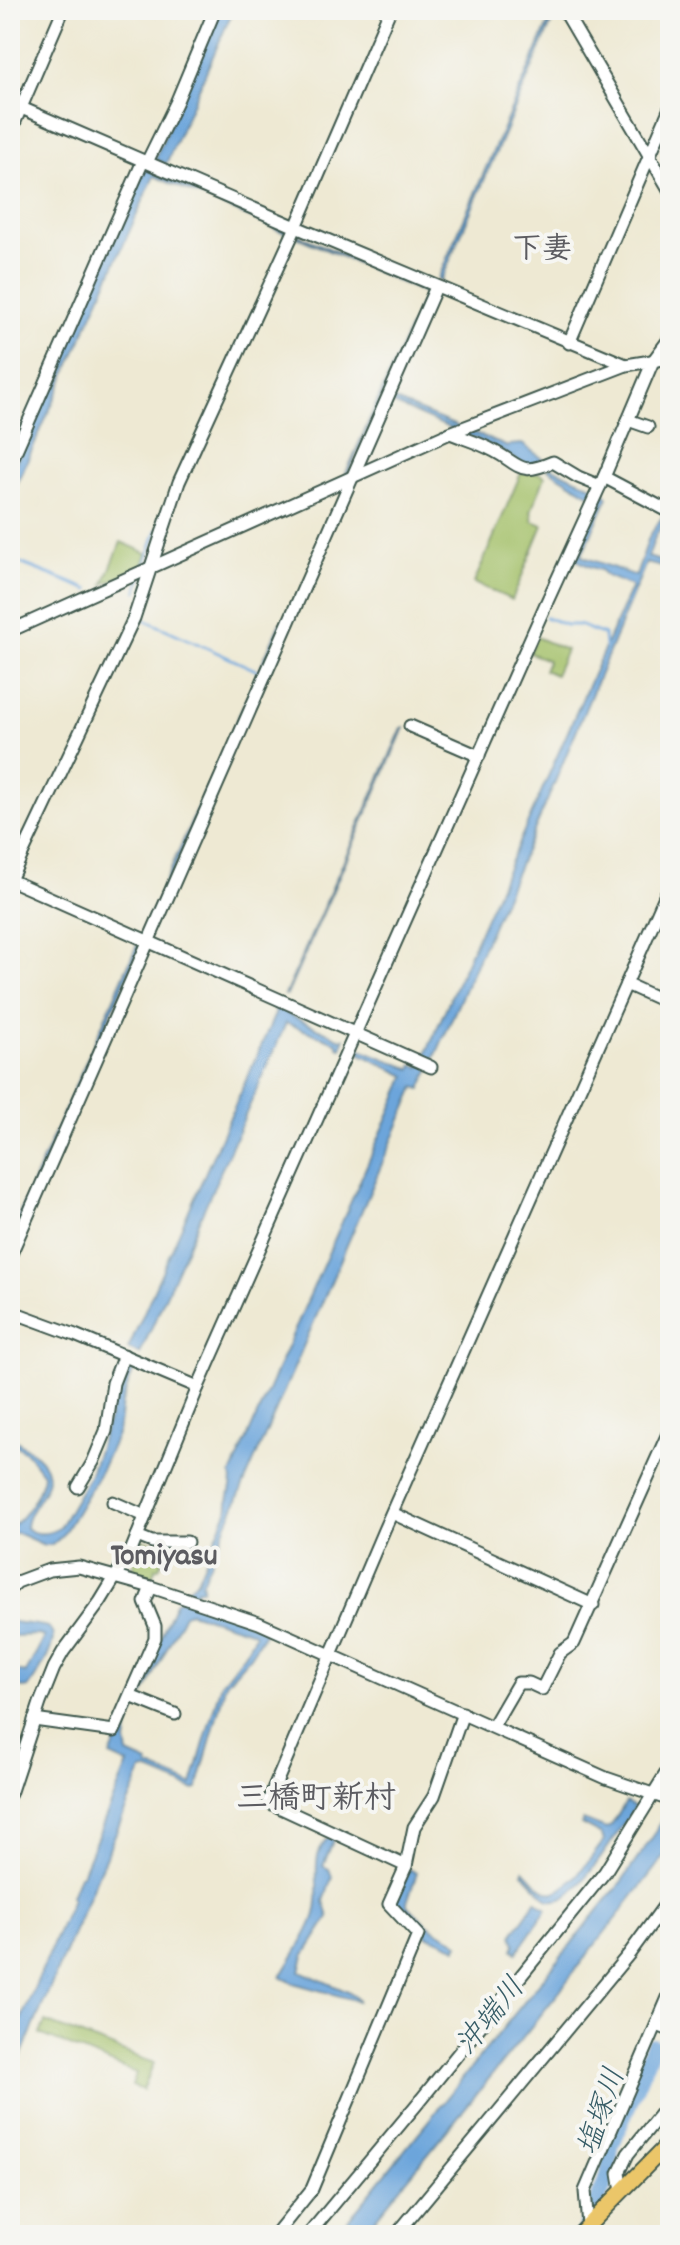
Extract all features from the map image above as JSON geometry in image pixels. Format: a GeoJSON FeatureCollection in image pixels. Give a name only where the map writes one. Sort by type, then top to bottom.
{"type":"FeatureCollection","features":[{"type":"Feature","properties":{"kind":"main road"},"geometry":{"type":"LineString","coordinates":[[590,2233],[622,2191],[670,2142]]}},
{"type":"Feature","properties":{"kind":"street"},"geometry":{"type":"LineString","coordinates":[[10,133],[15,105],[63,10]]}},
{"type":"Feature","properties":{"kind":"street"},"geometry":{"type":"LineString","coordinates":[[10,464],[146,162],[176,103],[215,10]]}},
{"type":"Feature","properties":{"kind":"street"},"geometry":{"type":"LineString","coordinates":[[390,10],[296,227],[179,482],[134,618],[10,880],[353,1037],[431,1067]]}},
{"type":"Feature","properties":{"kind":"street"},"geometry":{"type":"LineString","coordinates":[[564,10],[670,191]]}},
{"type":"Feature","properties":{"kind":"street"},"geometry":{"type":"LineString","coordinates":[[15,105],[436,287],[626,365]]}},
{"type":"Feature","properties":{"kind":"street"},"geometry":{"type":"LineString","coordinates":[[569,343],[670,108]]}},
{"type":"Feature","properties":{"kind":"street"},"geometry":{"type":"LineString","coordinates":[[10,1256],[436,287]]}},
{"type":"Feature","properties":{"kind":"street"},"geometry":{"type":"LineString","coordinates":[[10,1794],[58,1660],[116,1576],[137,1536],[198,1387],[653,361],[670,338]]}},
{"type":"Feature","properties":{"kind":"street"},"geometry":{"type":"LineString","coordinates":[[10,631],[450,433],[626,365],[670,358]]}},
{"type":"Feature","properties":{"kind":"street"},"geometry":{"type":"LineString","coordinates":[[628,420],[648,427]]}},
{"type":"Feature","properties":{"kind":"street"},"geometry":{"type":"LineString","coordinates":[[450,433],[493,450],[523,469],[534,469],[553,462],[578,477],[602,481],[670,512]]}},
{"type":"Feature","properties":{"kind":"street"},"geometry":{"type":"LineString","coordinates":[[410,726],[479,756]]}},
{"type":"Feature","properties":{"kind":"street"},"geometry":{"type":"LineString","coordinates":[[406,1866],[268,1802],[392,1513],[670,885]]}},
{"type":"Feature","properties":{"kind":"street"},"geometry":{"type":"LineString","coordinates":[[626,984],[670,1004]]}},
{"type":"Feature","properties":{"kind":"street"},"geometry":{"type":"LineString","coordinates":[[10,1311],[198,1387]]}},
{"type":"Feature","properties":{"kind":"street"},"geometry":{"type":"LineString","coordinates":[[78,1487],[106,1431],[113,1383],[125,1356]]}},
{"type":"Feature","properties":{"kind":"street"},"geometry":{"type":"LineString","coordinates":[[493,1726],[518,1683],[529,1683],[542,1689],[560,1653],[574,1643],[670,1429]]}},
{"type":"Feature","properties":{"kind":"street"},"geometry":{"type":"LineString","coordinates":[[113,1502],[145,1516]]}},
{"type":"Feature","properties":{"kind":"street"},"geometry":{"type":"LineString","coordinates":[[392,1513],[593,1605]]}},
{"type":"Feature","properties":{"kind":"street"},"geometry":{"type":"LineString","coordinates":[[137,1536],[152,1542],[187,1542]]}},
{"type":"Feature","properties":{"kind":"street"},"geometry":{"type":"LineString","coordinates":[[10,1589],[17,1582],[49,1570],[79,1567],[151,1587],[259,1623],[606,1778],[662,1797]]}},
{"type":"Feature","properties":{"kind":"street"},"geometry":{"type":"LineString","coordinates":[[34,1720],[114,1731],[130,1696],[142,1652],[155,1638],[155,1626],[145,1602],[151,1587]]}},
{"type":"Feature","properties":{"kind":"street"},"geometry":{"type":"LineString","coordinates":[[130,1696],[175,1714]]}},
{"type":"Feature","properties":{"kind":"street"},"geometry":{"type":"LineString","coordinates":[[275,2235],[312,2189],[418,1935],[389,1904],[406,1866],[414,1827],[434,1796],[463,1713]]}},
{"type":"Feature","properties":{"kind":"street"},"geometry":{"type":"LineString","coordinates":[[308,2235],[605,1872],[627,1838],[662,1797],[670,1767]]}},
{"type":"Feature","properties":{"kind":"street"},"geometry":{"type":"LineString","coordinates":[[396,2235],[629,1954],[670,1898]]}},
{"type":"Feature","properties":{"kind":"street"},"geometry":{"type":"LineString","coordinates":[[590,2233],[585,2191],[670,1993]]}},
{"type":"Feature","properties":{"kind":"street"},"geometry":{"type":"LineString","coordinates":[[657,2025],[670,2030]]}},
{"type":"Feature","properties":{"kind":"street"},"geometry":{"type":"LineString","coordinates":[[622,2191],[619,2173],[628,2154],[670,2102]]}},
{"type":"Feature","properties":{"kind":"green space"},"geometry":{"type":"Polygon","coordinates":[[[521,473],[541,473],[545,477],[531,511],[533,521],[543,525],[512,600],[474,583],[521,473]]]}},
{"type":"Feature","properties":{"kind":"green space"},"geometry":{"type":"Polygon","coordinates":[[[121,542],[147,553],[142,568],[104,584],[121,542]]]}},
{"type":"Feature","properties":{"kind":"green space"},"geometry":{"type":"Polygon","coordinates":[[[536,637],[566,650],[555,675],[544,670],[548,660],[529,653],[536,637]]]}},
{"type":"Feature","properties":{"kind":"green space"},"geometry":{"type":"Polygon","coordinates":[[[142,1540],[168,1546],[149,1583],[134,1577],[132,1569],[142,1540]]]}},
{"type":"Feature","properties":{"kind":"green space"},"geometry":{"type":"Polygon","coordinates":[[[45,2022],[154,2063],[143,2090],[132,2086],[136,2073],[40,2034],[45,2022]]]}},
{"type":"Feature","properties":{"kind":"water"},"geometry":{"type":"Polygon","coordinates":[[[219,10],[233,10],[166,164],[155,159],[219,10]]]}},
{"type":"Feature","properties":{"kind":"water"},"geometry":{"type":"Polygon","coordinates":[[[554,10],[557,10],[441,281],[438,279],[554,10]]]}},
{"type":"Feature","properties":{"kind":"water"},"geometry":{"type":"Polygon","coordinates":[[[145,169],[291,232],[288,234],[154,176],[10,499],[10,476],[145,169]]]}},
{"type":"Feature","properties":{"kind":"water"},"geometry":{"type":"Polygon","coordinates":[[[298,235],[429,290],[348,474],[425,293],[298,235]]]}},
{"type":"Feature","properties":{"kind":"water"},"geometry":{"type":"Polygon","coordinates":[[[393,400],[508,447],[522,444],[543,459],[542,462],[528,467],[497,448],[391,403],[393,400]]]}},
{"type":"Feature","properties":{"kind":"water"},"geometry":{"type":"Polygon","coordinates":[[[550,467],[603,491],[608,497],[581,556],[636,576],[649,537],[664,514],[668,516],[655,537],[648,557],[670,564],[670,569],[646,563],[547,801],[421,1089],[415,1087],[201,1584],[202,1589],[197,1589],[193,1599],[266,1631],[250,1656],[226,1683],[197,1789],[147,1770],[142,1771],[10,2082],[10,2046],[128,1764],[110,1756],[176,1601],[197,1581],[228,1509],[231,1475],[406,1076],[357,1052],[352,1054],[356,1044],[358,1048],[411,1069],[413,1065],[420,1067],[632,586],[571,557],[598,500],[548,469],[550,467]],[[190,1612],[184,1614],[129,1724],[128,1754],[192,1785],[221,1683],[244,1654],[255,1635],[190,1612]]]}},
{"type":"Feature","properties":{"kind":"water"},"geometry":{"type":"Polygon","coordinates":[[[280,623],[283,623],[146,932],[143,931],[280,623]]]}},
{"type":"Feature","properties":{"kind":"water"},"geometry":{"type":"Polygon","coordinates":[[[402,728],[404,728],[285,995],[402,728]]]}},
{"type":"Feature","properties":{"kind":"water"},"geometry":{"type":"Polygon","coordinates":[[[137,945],[140,947],[10,1243],[10,1235],[137,945]]]}},
{"type":"Feature","properties":{"kind":"water"},"geometry":{"type":"Polygon","coordinates":[[[276,1004],[288,1010],[287,1014],[341,1039],[345,1038],[341,1048],[338,1043],[286,1023],[140,1354],[128,1349],[276,1012],[276,1004]]]}},
{"type":"Feature","properties":{"kind":"water"},"geometry":{"type":"Polygon","coordinates":[[[128,1362],[135,1366],[122,1402],[118,1432],[99,1474],[62,1536],[52,1545],[44,1545],[17,1533],[10,1537],[10,1527],[32,1504],[43,1474],[28,1454],[10,1441],[10,1435],[37,1456],[48,1472],[45,1489],[27,1520],[26,1528],[47,1533],[59,1528],[89,1476],[128,1362]]]}},
{"type":"Feature","properties":{"kind":"water"},"geometry":{"type":"Polygon","coordinates":[[[10,1621],[44,1626],[52,1632],[47,1657],[29,1687],[10,1683],[10,1670],[26,1673],[44,1637],[11,1636],[10,1621]]]}},
{"type":"Feature","properties":{"kind":"water"},"geometry":{"type":"Polygon","coordinates":[[[626,1802],[635,1807],[594,1867],[567,1896],[548,1900],[523,1873],[524,1870],[548,1892],[563,1888],[604,1841],[602,1835],[581,1824],[583,1820],[606,1829],[626,1802]]]}},
{"type":"Feature","properties":{"kind":"water","name":"沖端川"},"geometry":{"type":"Polygon","coordinates":[[[670,1804],[670,1846],[561,1990],[362,2235],[336,2235],[622,1881],[654,1835],[670,1804]]]}},
{"type":"Feature","properties":{"kind":"water"},"geometry":{"type":"Polygon","coordinates":[[[331,1835],[335,1836],[323,1866],[329,1869],[332,1877],[324,1901],[329,1917],[304,1956],[300,1971],[348,1992],[358,2001],[281,1977],[313,1921],[317,1904],[319,1852],[331,1835]]]}},
{"type":"Feature","properties":{"kind":"water"},"geometry":{"type":"Polygon","coordinates":[[[409,1869],[417,1873],[407,1905],[427,1924],[459,1944],[457,1948],[424,1934],[394,1906],[409,1869]]]}},
{"type":"Feature","properties":{"kind":"water"},"geometry":{"type":"Polygon","coordinates":[[[536,1901],[547,1909],[517,1952],[513,1949],[512,1935],[536,1901]]]}},
{"type":"Feature","properties":{"kind":"waterway"},"geometry":{"type":"LineString","coordinates":[[145,565],[157,530]]}},
{"type":"Feature","properties":{"kind":"waterway"},"geometry":{"type":"LineString","coordinates":[[10,559],[89,590]]}},
{"type":"Feature","properties":{"kind":"waterway"},"geometry":{"type":"LineString","coordinates":[[137,591],[141,576]]}},
{"type":"Feature","properties":{"kind":"waterway"},"geometry":{"type":"LineString","coordinates":[[545,617],[604,635],[605,647]]}},
{"type":"Feature","properties":{"kind":"waterway"},"geometry":{"type":"LineString","coordinates":[[141,618],[258,671]]}},
{"type":"Feature","properties":{"kind":"waterway","name":"塩塚川"},"geometry":{"type":"LineString","coordinates":[[585,2230],[608,2176],[611,2147],[653,2046]]}},
{"type":"Feature","properties":{"kind":"district","name":"下妻"},"geometry":{"type":"Point","coordinates":[542,247]}},
{"type":"Feature","properties":{"kind":"district","name":"Tomiyasu"},"geometry":{"type":"Point","coordinates":[164,1553]}},
{"type":"Feature","properties":{"kind":"district","name":"三橋町新村"},"geometry":{"type":"Point","coordinates":[316,1796]}}]}
